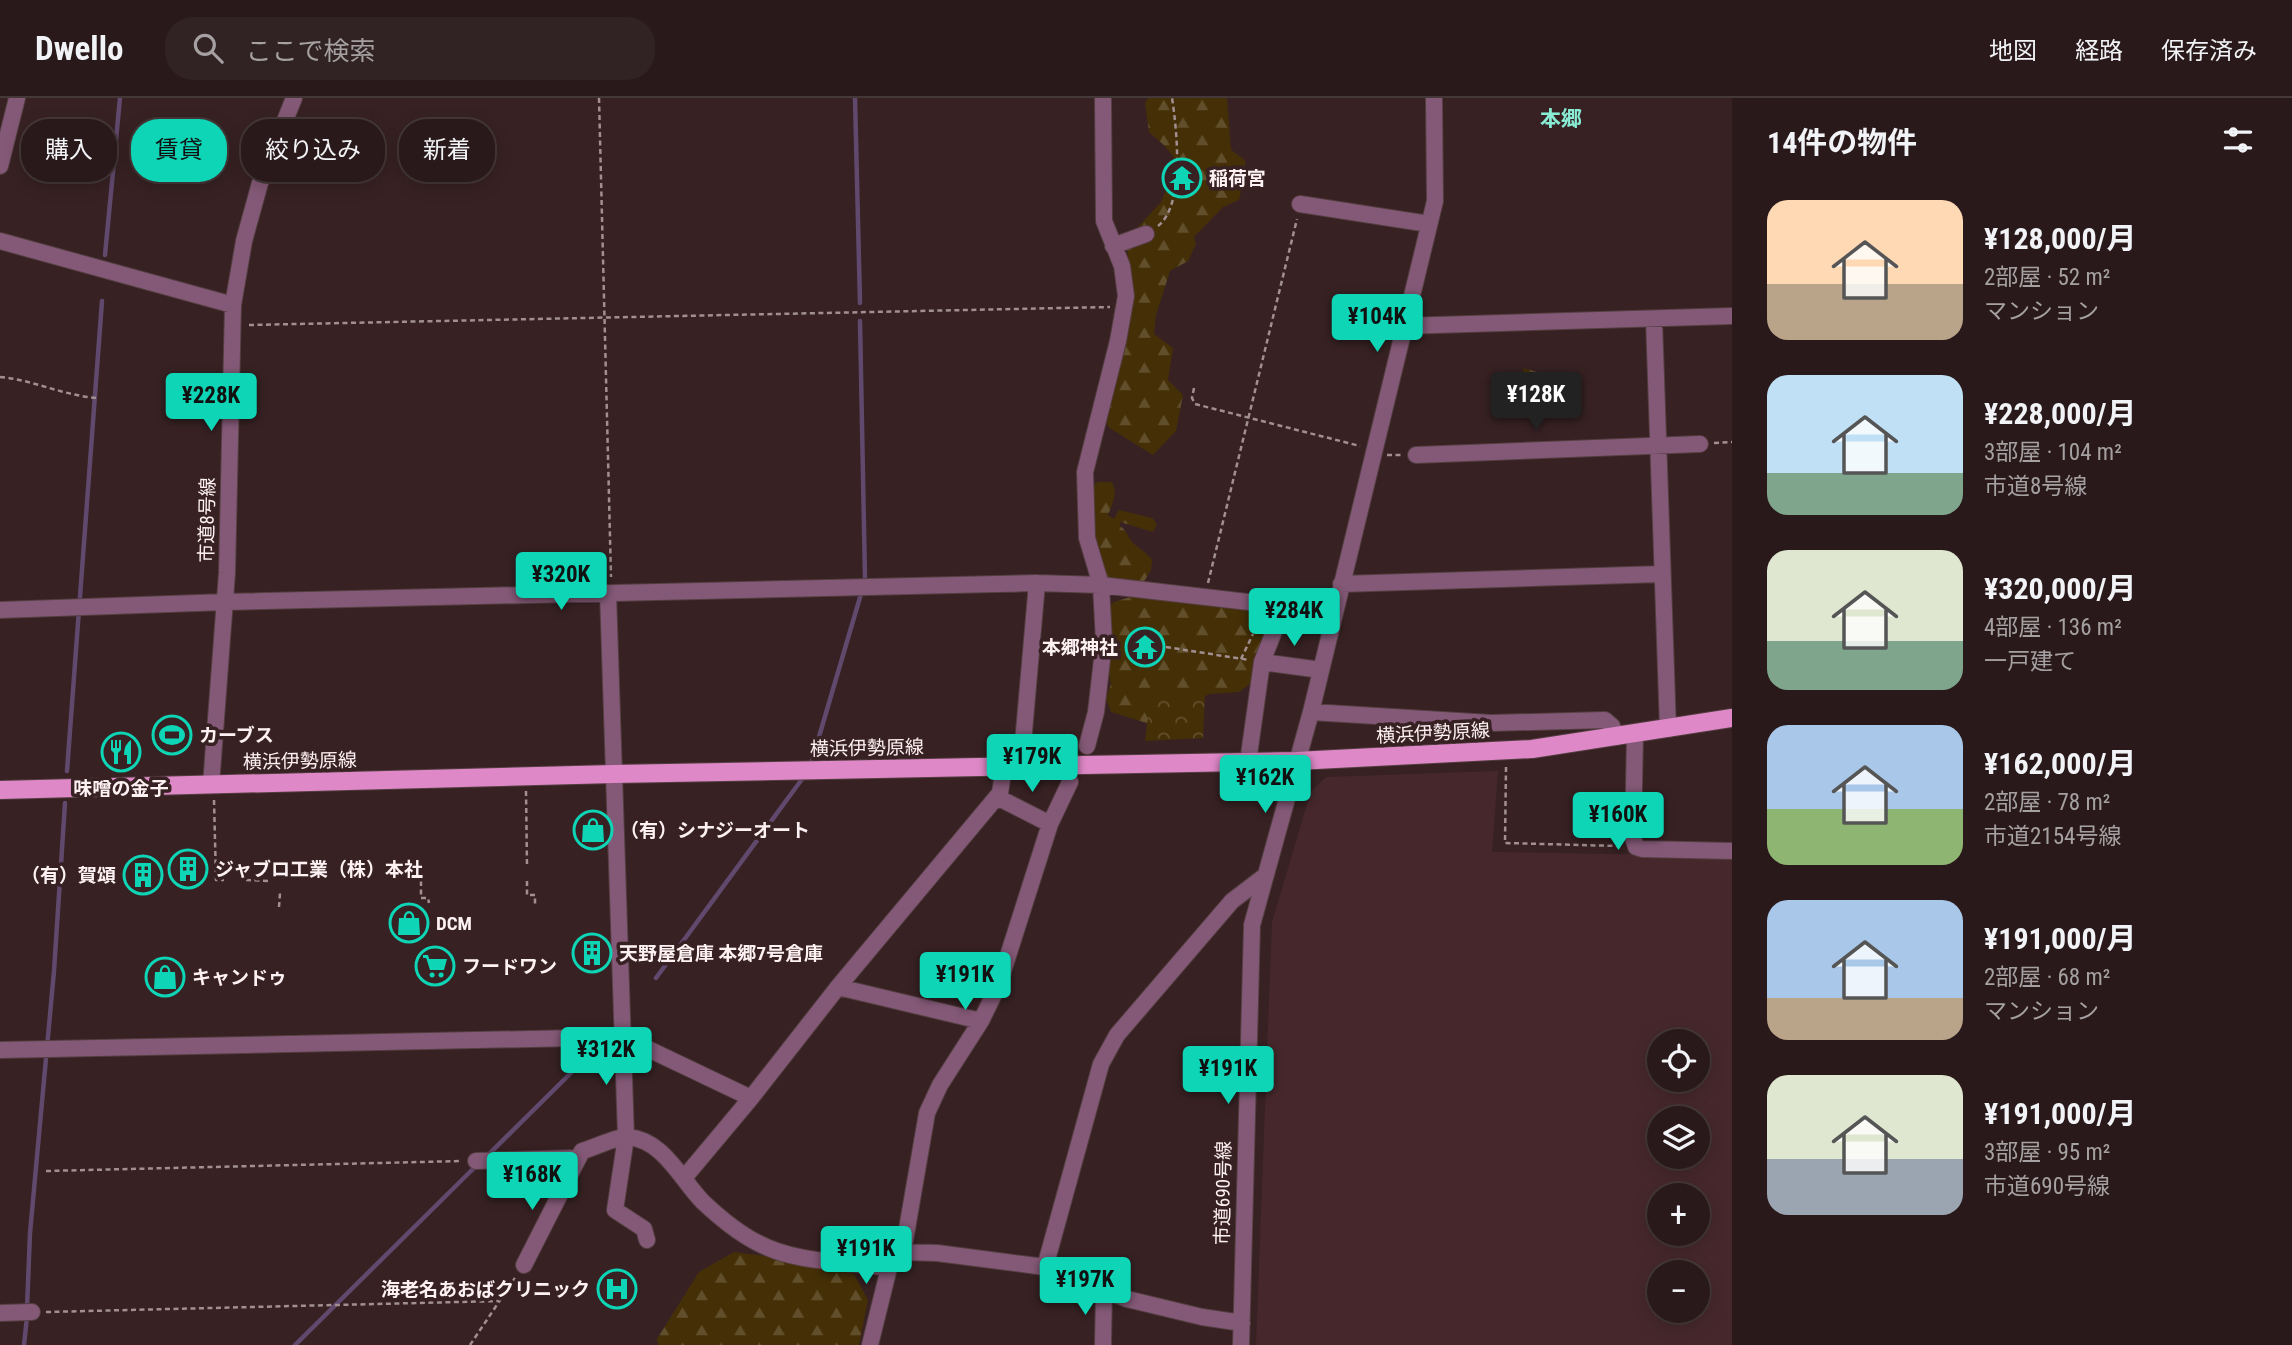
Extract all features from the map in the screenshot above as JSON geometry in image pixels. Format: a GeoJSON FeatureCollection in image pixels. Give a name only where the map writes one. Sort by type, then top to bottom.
{"type":"FeatureCollection","features":[{"type":"Feature","properties":{"kind":"main road","name":"横浜伊勢原線"},"geometry":{"type":"LineString","coordinates":[[0,790],[213,790],[614,774],[1296,761],[1532,750],[1732,718]]}},
{"type":"Feature","properties":{"kind":"street"},"geometry":{"type":"LineString","coordinates":[[0,166],[17,98]]}},
{"type":"Feature","properties":{"kind":"street","name":"市道8号線"},"geometry":{"type":"LineString","coordinates":[[213,790],[225,602],[233,305],[244,241],[260,183],[294,98]]}},
{"type":"Feature","properties":{"kind":"street"},"geometry":{"type":"LineString","coordinates":[[1087,746],[1096,712],[1104,642],[1101,585],[1087,538],[1085,472],[1125,307],[1122,266],[1104,221],[1103,98]]}},
{"type":"Feature","properties":{"kind":"street","name":"市道690号線"},"geometry":{"type":"LineString","coordinates":[[1241,1345],[1252,925],[1311,712],[1435,201],[1434,98]]}},
{"type":"Feature","properties":{"kind":"street"},"geometry":{"type":"LineString","coordinates":[[1300,204],[1429,224]]}},
{"type":"Feature","properties":{"kind":"street"},"geometry":{"type":"LineString","coordinates":[[1113,246],[1146,234]]}},
{"type":"Feature","properties":{"kind":"street"},"geometry":{"type":"LineString","coordinates":[[0,241],[233,305]]}},
{"type":"Feature","properties":{"kind":"street"},"geometry":{"type":"LineString","coordinates":[[1403,326],[1732,316]]}},
{"type":"Feature","properties":{"kind":"street"},"geometry":{"type":"LineString","coordinates":[[1654,320],[1668,729]]}},
{"type":"Feature","properties":{"kind":"street"},"geometry":{"type":"LineString","coordinates":[[1416,455],[1700,444]]}},
{"type":"Feature","properties":{"kind":"street"},"geometry":{"type":"LineString","coordinates":[[1341,584],[1662,574]]}},
{"type":"Feature","properties":{"kind":"street"},"geometry":{"type":"LineString","coordinates":[[684,1178],[838,987],[1000,793],[1012,766],[1037,583]]}},
{"type":"Feature","properties":{"kind":"street"},"geometry":{"type":"LineString","coordinates":[[0,610],[225,602],[1037,583],[1101,585],[1335,612]]}},
{"type":"Feature","properties":{"kind":"street"},"geometry":{"type":"LineString","coordinates":[[608,593],[626,1137],[617,1172],[615,1210],[644,1229],[647,1240]]}},
{"type":"Feature","properties":{"kind":"street"},"geometry":{"type":"LineString","coordinates":[[1248,762],[1262,662],[1284,606]]}},
{"type":"Feature","properties":{"kind":"street"},"geometry":{"type":"LineString","coordinates":[[1262,662],[1321,670]]}},
{"type":"Feature","properties":{"kind":"street"},"geometry":{"type":"LineString","coordinates":[[1311,712],[1491,723],[1605,720],[1612,726],[1616,737]]}},
{"type":"Feature","properties":{"kind":"street"},"geometry":{"type":"LineString","coordinates":[[1635,734],[1633,838],[1636,847],[1732,851]]}},
{"type":"Feature","properties":{"kind":"street"},"geometry":{"type":"LineString","coordinates":[[870,1345],[889,1268],[904,1252],[927,1113],[940,1084],[981,1021],[999,984],[1050,824],[1070,782]]}},
{"type":"Feature","properties":{"kind":"street"},"geometry":{"type":"LineString","coordinates":[[997,797],[1050,824]]}},
{"type":"Feature","properties":{"kind":"street"},"geometry":{"type":"LineString","coordinates":[[1045,1267],[1088,1106],[1106,1054],[1117,1035],[1232,901],[1266,876]]}},
{"type":"Feature","properties":{"kind":"street"},"geometry":{"type":"LineString","coordinates":[[838,987],[981,1021]]}},
{"type":"Feature","properties":{"kind":"street"},"geometry":{"type":"LineString","coordinates":[[0,1050],[623,1037],[751,1098]]}},
{"type":"Feature","properties":{"kind":"street"},"geometry":{"type":"LineString","coordinates":[[524,1265],[582,1152],[626,1137],[652,1146],[671,1162],[701,1200],[721,1218],[761,1245],[787,1254],[889,1268]]}},
{"type":"Feature","properties":{"kind":"street"},"geometry":{"type":"LineString","coordinates":[[476,1161],[578,1158]]}},
{"type":"Feature","properties":{"kind":"street"},"geometry":{"type":"LineString","coordinates":[[904,1252],[937,1253],[1045,1267],[1127,1298],[1202,1317],[1241,1323]]}},
{"type":"Feature","properties":{"kind":"street"},"geometry":{"type":"LineString","coordinates":[[1103,1345],[1104,1289]]}},
{"type":"Feature","properties":{"kind":"street"},"geometry":{"type":"LineString","coordinates":[[0,1313],[28,1312]]}},
{"type":"Feature","properties":{"kind":"path"},"geometry":{"type":"LineString","coordinates":[[599,98],[612,571],[608,593]]}},
{"type":"Feature","properties":{"kind":"path"},"geometry":{"type":"LineString","coordinates":[[1146,234],[1166,220],[1173,198],[1177,150],[1172,98]]}},
{"type":"Feature","properties":{"kind":"path"},"geometry":{"type":"LineString","coordinates":[[1204,597],[1300,204]]}},
{"type":"Feature","properties":{"kind":"path"},"geometry":{"type":"LineString","coordinates":[[232,325],[1125,307]]}},
{"type":"Feature","properties":{"kind":"path"},"geometry":{"type":"LineString","coordinates":[[0,377],[98,398]]}},
{"type":"Feature","properties":{"kind":"path"},"geometry":{"type":"LineString","coordinates":[[1194,388],[1192,398],[1195,404],[1373,452],[1416,455]]}},
{"type":"Feature","properties":{"kind":"path"},"geometry":{"type":"LineString","coordinates":[[1241,659],[1253,634]]}},
{"type":"Feature","properties":{"kind":"path"},"geometry":{"type":"LineString","coordinates":[[1166,647],[1262,662]]}},
{"type":"Feature","properties":{"kind":"path"},"geometry":{"type":"LineString","coordinates":[[1506,763],[1505,843],[1636,847]]}},
{"type":"Feature","properties":{"kind":"path"},"geometry":{"type":"LineString","coordinates":[[526,788],[527,866]]}},
{"type":"Feature","properties":{"kind":"path"},"geometry":{"type":"LineString","coordinates":[[213,790],[216,880],[224,880]]}},
{"type":"Feature","properties":{"kind":"path"},"geometry":{"type":"LineString","coordinates":[[246,880],[269,881]]}},
{"type":"Feature","properties":{"kind":"path"},"geometry":{"type":"LineString","coordinates":[[421,881],[421,898],[428,898],[429,903]]}},
{"type":"Feature","properties":{"kind":"path"},"geometry":{"type":"LineString","coordinates":[[527,881],[527,895],[535,895],[535,904]]}},
{"type":"Feature","properties":{"kind":"path"},"geometry":{"type":"LineString","coordinates":[[279,907],[280,892]]}},
{"type":"Feature","properties":{"kind":"path"},"geometry":{"type":"LineString","coordinates":[[46,1171],[476,1161]]}},
{"type":"Feature","properties":{"kind":"path"},"geometry":{"type":"LineString","coordinates":[[470,1345],[524,1265]]}},
{"type":"Feature","properties":{"kind":"path"},"geometry":{"type":"LineString","coordinates":[[28,1312],[500,1301]]}},
{"type":"Feature","properties":{"kind":"shaded area"},"geometry":{"type":"Polygon","coordinates":[[[1498,771],[1492,852],[1732,856],[1732,1345],[1256,1345],[1272,922],[1311,791],[1326,777],[1498,771]]]}},
{"type":"Feature","properties":{"kind":"green space"},"geometry":{"type":"Polygon","coordinates":[[[1148,98],[1227,98],[1231,150],[1245,160],[1249,174],[1242,186],[1239,200],[1223,207],[1194,237],[1196,244],[1188,261],[1170,271],[1156,315],[1154,334],[1173,348],[1168,380],[1183,395],[1176,431],[1153,455],[1108,427],[1105,412],[1130,308],[1127,239],[1161,202],[1170,180],[1179,174],[1172,156],[1149,132],[1145,103],[1148,98]]]}},
{"type":"Feature","properties":{"kind":"green space"},"geometry":{"type":"Polygon","coordinates":[[[1524,368],[1560,379],[1545,417],[1515,398],[1524,368]]]}},
{"type":"Feature","properties":{"kind":"green space"},"geometry":{"type":"Polygon","coordinates":[[[1098,482],[1111,482],[1113,486],[1114,498],[1108,515],[1114,519],[1119,510],[1152,518],[1157,524],[1153,532],[1120,522],[1132,542],[1152,560],[1151,570],[1143,583],[1108,586],[1093,553],[1092,487],[1098,482]]]}},
{"type":"Feature","properties":{"kind":"green space"},"geometry":{"type":"Polygon","coordinates":[[[1137,595],[1272,611],[1274,624],[1257,679],[1239,692],[1210,694],[1187,703],[1150,724],[1111,712],[1106,699],[1111,684],[1108,670],[1109,607],[1114,602],[1137,595]]]}},
{"type":"Feature","properties":{"kind":"green space"},"geometry":{"type":"Polygon","coordinates":[[[1151,695],[1205,695],[1203,738],[1145,741],[1151,695]]]}},
{"type":"Feature","properties":{"kind":"green space"},"geometry":{"type":"Polygon","coordinates":[[[734,1252],[823,1264],[854,1274],[868,1300],[859,1345],[658,1345],[657,1339],[699,1272],[734,1252]]]}},
{"type":"Feature","properties":{"kind":"waterway"},"geometry":{"type":"LineString","coordinates":[[105,255],[120,98]]}},
{"type":"Feature","properties":{"kind":"waterway"},"geometry":{"type":"LineString","coordinates":[[855,98],[860,303]]}},
{"type":"Feature","properties":{"kind":"waterway"},"geometry":{"type":"LineString","coordinates":[[67,771],[102,301]]}},
{"type":"Feature","properties":{"kind":"waterway"},"geometry":{"type":"LineString","coordinates":[[860,321],[865,579]]}},
{"type":"Feature","properties":{"kind":"waterway"},"geometry":{"type":"LineString","coordinates":[[811,764],[861,594]]}},
{"type":"Feature","properties":{"kind":"waterway"},"geometry":{"type":"LineString","coordinates":[[656,978],[805,775]]}},
{"type":"Feature","properties":{"kind":"waterway"},"geometry":{"type":"LineString","coordinates":[[27,1308],[30,1233],[54,971],[65,803]]}},
{"type":"Feature","properties":{"kind":"waterway"},"geometry":{"type":"LineString","coordinates":[[487,1156],[586,1058]]}},
{"type":"Feature","properties":{"kind":"waterway"},"geometry":{"type":"LineString","coordinates":[[295,1345],[478,1164]]}},
{"type":"Feature","properties":{"kind":"waterway"},"geometry":{"type":"LineString","coordinates":[[24,1345],[27,1317]]}},
{"type":"Feature","properties":{"kind":"place","name":"稲荷宮"},"geometry":{"type":"Point","coordinates":[1182,178]}},
{"type":"Feature","properties":{"kind":"place","name":"本郷神社"},"geometry":{"type":"Point","coordinates":[1145,647]}},
{"type":"Feature","properties":{"kind":"place","name":"カーブス"},"geometry":{"type":"Point","coordinates":[172,735]}},
{"type":"Feature","properties":{"kind":"place","name":"味噌の金子"},"geometry":{"type":"Point","coordinates":[121,752]}},
{"type":"Feature","properties":{"kind":"place","name":"（有）シナジーオート"},"geometry":{"type":"Point","coordinates":[593,830]}},
{"type":"Feature","properties":{"kind":"place","name":"ジャブロ工業（株）本社"},"geometry":{"type":"Point","coordinates":[188,869]}},
{"type":"Feature","properties":{"kind":"place","name":"（有）賀頌"},"geometry":{"type":"Point","coordinates":[143,875]}},
{"type":"Feature","properties":{"kind":"place","name":"DCM"},"geometry":{"type":"Point","coordinates":[409,923]}},
{"type":"Feature","properties":{"kind":"place","name":"天野屋倉庫 本郷7号倉庫"},"geometry":{"type":"Point","coordinates":[592,953]}},
{"type":"Feature","properties":{"kind":"place","name":"フードワン"},"geometry":{"type":"Point","coordinates":[435,966]}},
{"type":"Feature","properties":{"kind":"place","name":"キャンドゥ"},"geometry":{"type":"Point","coordinates":[165,977]}},
{"type":"Feature","properties":{"kind":"place","name":"海老名あおばクリニック"},"geometry":{"type":"Point","coordinates":[617,1289]}},
{"type":"Feature","properties":{"kind":"district","name":"本郷"},"geometry":{"type":"Point","coordinates":[1561,119]}}]}
